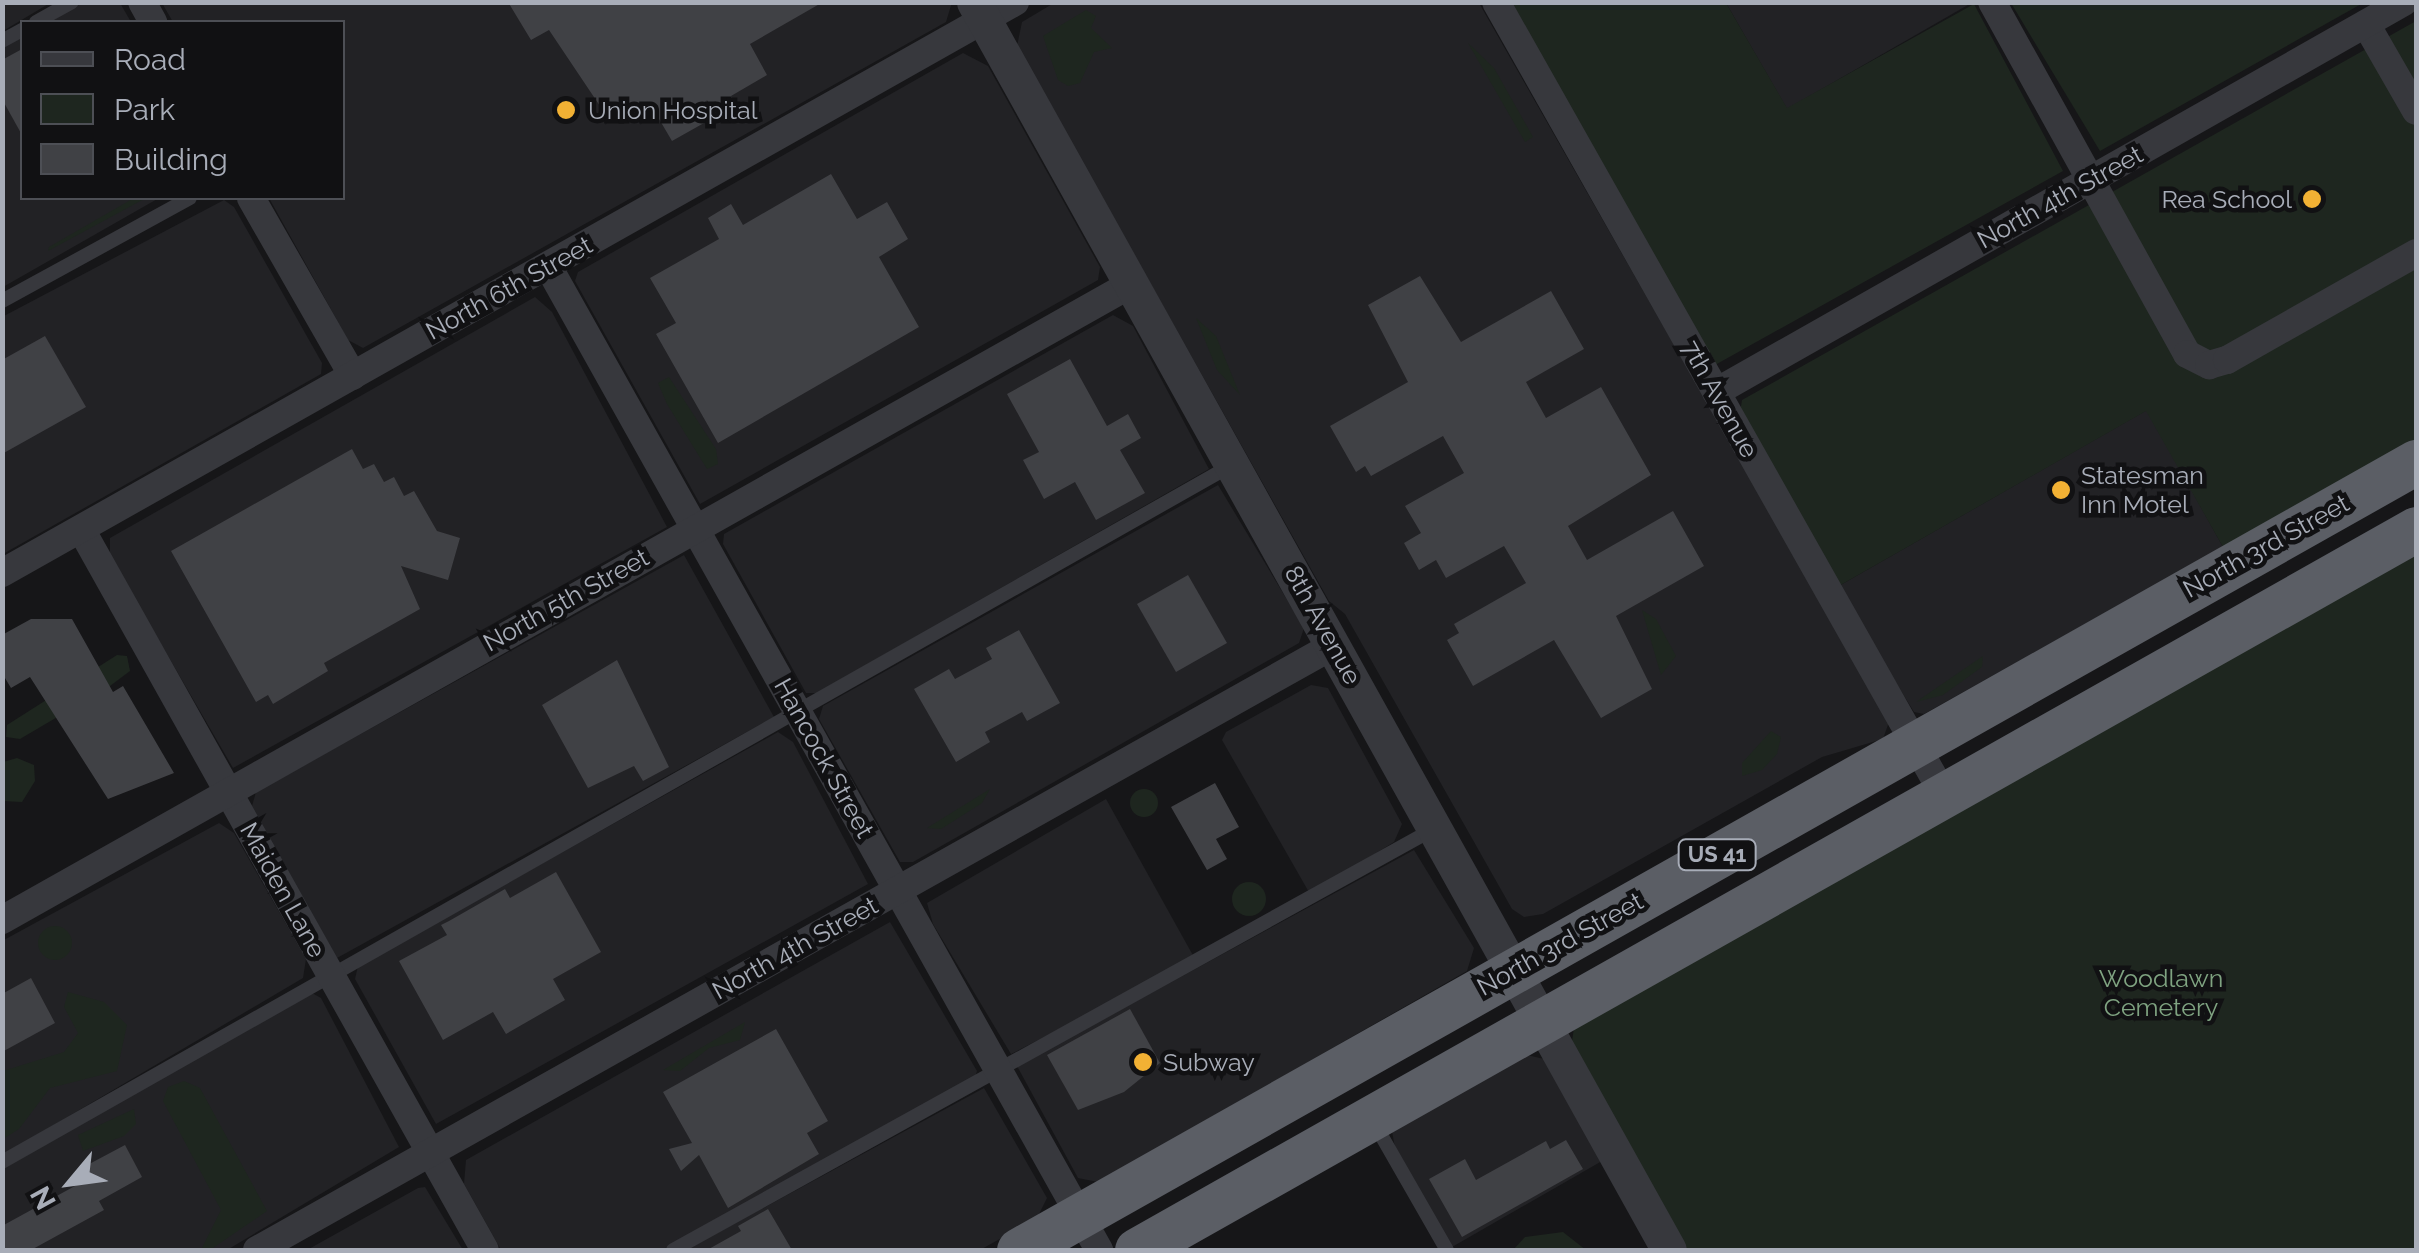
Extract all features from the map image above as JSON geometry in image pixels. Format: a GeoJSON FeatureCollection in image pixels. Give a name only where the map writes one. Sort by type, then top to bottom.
{"type":"FeatureCollection","features":[{"type":"Feature","properties":{"kind":"highway","name":"North 3rd Street"},"geometry":{"type":"LineString","coordinates":[[1018,1250],[1090,1233],[1516,969],[2416,462]]}},
{"type":"Feature","properties":{"kind":"highway","name":"US 41"},"geometry":{"type":"LineString","coordinates":[[1137,1250],[2416,529]]}},
{"type":"Feature","properties":{"kind":"street","name":"North 6th Street"},"geometry":{"type":"LineString","coordinates":[[2,574],[548,266],[978,11],[1015,2]]}},
{"type":"Feature","properties":{"kind":"street","name":"7th Avenue"},"geometry":{"type":"LineString","coordinates":[[1496,2],[1944,795]]}},
{"type":"Feature","properties":{"kind":"street"},"geometry":{"type":"LineString","coordinates":[[1992,2],[2188,354],[2209,365],[2416,253]]}},
{"type":"Feature","properties":{"kind":"street","name":"North 4th Street"},"geometry":{"type":"LineString","coordinates":[[1716,392],[2404,2]]}},
{"type":"Feature","properties":{"kind":"street","name":"8th Avenue"},"geometry":{"type":"LineString","coordinates":[[978,11],[1437,827],[1669,1250]]}},
{"type":"Feature","properties":{"kind":"street"},"geometry":{"type":"LineString","coordinates":[[2366,24],[2416,111]]}},
{"type":"Feature","properties":{"kind":"street"},"geometry":{"type":"LineString","coordinates":[[251,200],[353,376]]}},
{"type":"Feature","properties":{"kind":"street","name":"Hancock Street"},"geometry":{"type":"LineString","coordinates":[[548,266],[1090,1233]]}},
{"type":"Feature","properties":{"kind":"street","name":"North 5th Street"},"geometry":{"type":"LineString","coordinates":[[2,920],[1131,284]]}},
{"type":"Feature","properties":{"kind":"street","name":"Maiden Lane"},"geometry":{"type":"LineString","coordinates":[[81,530],[485,1250]]}},
{"type":"Feature","properties":{"kind":"street","name":"North 4th Street"},"geometry":{"type":"LineString","coordinates":[[257,1250],[1334,645]]}},
{"type":"Feature","properties":{"kind":"lane"},"geometry":{"type":"LineString","coordinates":[[40,20],[72,2]]}},
{"type":"Feature","properties":{"kind":"lane"},"geometry":{"type":"LineString","coordinates":[[2,301],[186,200]]}},
{"type":"Feature","properties":{"kind":"lane"},"geometry":{"type":"LineString","coordinates":[[2,1162],[1232,464]]}},
{"type":"Feature","properties":{"kind":"lane"},"geometry":{"type":"LineString","coordinates":[[673,1250],[946,1105],[998,1070],[1437,827]]}},
{"type":"Feature","properties":{"kind":"lane"},"geometry":{"type":"LineString","coordinates":[[1372,1119],[1448,1250]]}},
{"type":"Feature","properties":{"kind":"shaded area"},"geometry":{"type":"Polygon","coordinates":[[[3,2],[50,2],[50,3],[3,31],[3,2]]]}},
{"type":"Feature","properties":{"kind":"shaded area"},"geometry":{"type":"Polygon","coordinates":[[[84,2],[120,3],[130,20],[52,20],[84,2]]]}},
{"type":"Feature","properties":{"kind":"shaded area","name":"Union Hospital"},"geometry":{"type":"Polygon","coordinates":[[[952,2],[946,22],[363,348],[348,340],[270,200],[345,200],[345,20],[172,20],[162,3],[952,2]]]}},
{"type":"Feature","properties":{"kind":"shaded area"},"geometry":{"type":"Polygon","coordinates":[[[1973,2],[1787,109],[1726,3],[1973,2]]]}},
{"type":"Feature","properties":{"kind":"shaded area"},"geometry":{"type":"Polygon","coordinates":[[[1054,3],[1479,3],[1889,722],[1883,739],[1822,757],[1543,914],[1524,917],[1512,909],[1345,614],[1329,601],[1017,46],[1022,22],[1054,3]]]}},
{"type":"Feature","properties":{"kind":"shaded area"},"geometry":{"type":"Polygon","coordinates":[[[20,38],[20,200],[155,200],[3,287],[2,48],[20,38]]]}},
{"type":"Feature","properties":{"kind":"shaded area"},"geometry":{"type":"Polygon","coordinates":[[[963,53],[988,66],[1100,267],[1098,280],[700,504],[575,281],[578,272],[963,53]]]}},
{"type":"Feature","properties":{"kind":"shaded area"},"geometry":{"type":"Polygon","coordinates":[[[224,200],[234,207],[322,363],[321,374],[3,554],[2,317],[224,200]]]}},
{"type":"Feature","properties":{"kind":"shaded area"},"geometry":{"type":"Polygon","coordinates":[[[535,297],[552,312],[667,527],[233,768],[110,556],[110,538],[535,297]]]}},
{"type":"Feature","properties":{"kind":"shaded area"},"geometry":{"type":"Polygon","coordinates":[[[1113,315],[1133,326],[1209,469],[817,693],[806,693],[723,544],[724,534],[1113,315]]]}},
{"type":"Feature","properties":{"kind":"shaded area"},"geometry":{"type":"Polygon","coordinates":[[[2147,410],[2223,547],[1924,714],[1914,712],[1837,587],[2147,410]]]}},
{"type":"Feature","properties":{"kind":"shaded area"},"geometry":{"type":"Polygon","coordinates":[[[1218,485],[1304,628],[1299,643],[913,862],[900,862],[819,719],[823,706],[1218,485]]]}},
{"type":"Feature","properties":{"kind":"shaded area"},"geometry":{"type":"Polygon","coordinates":[[[684,555],[774,717],[337,958],[252,806],[256,792],[684,555]]]}},
{"type":"Feature","properties":{"kind":"shaded area"},"geometry":{"type":"Polygon","coordinates":[[[1311,685],[1328,688],[1402,824],[1394,842],[1310,894],[1222,740],[1226,732],[1311,685]]]}},
{"type":"Feature","properties":{"kind":"shaded area"},"geometry":{"type":"Polygon","coordinates":[[[778,732],[793,742],[868,884],[436,1124],[355,979],[358,966],[778,732]]]}},
{"type":"Feature","properties":{"kind":"shaded area"},"geometry":{"type":"Polygon","coordinates":[[[1106,799],[1195,959],[1011,1054],[933,924],[927,903],[1106,799]]]}},
{"type":"Feature","properties":{"kind":"shaded area"},"geometry":{"type":"Polygon","coordinates":[[[219,823],[234,833],[306,959],[303,978],[3,1155],[2,941],[219,823]]]}},
{"type":"Feature","properties":{"kind":"shaded area"},"geometry":{"type":"Polygon","coordinates":[[[1414,850],[1474,948],[1467,971],[1098,1182],[1078,1178],[1017,1066],[1414,850]]]}},
{"type":"Feature","properties":{"kind":"shaded area"},"geometry":{"type":"Polygon","coordinates":[[[890,922],[977,1071],[975,1078],[662,1250],[501,1250],[464,1184],[466,1160],[890,922]]]}},
{"type":"Feature","properties":{"kind":"shaded area"},"geometry":{"type":"Polygon","coordinates":[[[312,993],[321,998],[399,1147],[227,1250],[3,1250],[2,1169],[312,993]]]}},
{"type":"Feature","properties":{"kind":"shaded area"},"geometry":{"type":"Polygon","coordinates":[[[1527,1055],[1544,1059],[1602,1161],[1452,1247],[1395,1148],[1392,1131],[1527,1055]]]}},
{"type":"Feature","properties":{"kind":"shaded area"},"geometry":{"type":"Polygon","coordinates":[[[984,1088],[1047,1198],[1037,1218],[980,1250],[686,1250],[984,1088]]]}},
{"type":"Feature","properties":{"kind":"shaded area"},"geometry":{"type":"Polygon","coordinates":[[[425,1187],[463,1250],[307,1250],[418,1188],[425,1187]]]}},
{"type":"Feature","properties":{"kind":"green space"},"geometry":{"type":"Polygon","coordinates":[[[1511,3],[1726,3],[1787,108],[1974,4],[2063,171],[1715,365],[1511,3]]]}},
{"type":"Feature","properties":{"kind":"green space"},"geometry":{"type":"Polygon","coordinates":[[[2011,3],[2363,3],[2100,151],[2011,3]]]}},
{"type":"Feature","properties":{"kind":"green space"},"geometry":{"type":"Polygon","coordinates":[[[1086,10],[1096,16],[1091,28],[1112,48],[1094,52],[1080,83],[1068,86],[1058,80],[1043,36],[1086,10]]]}},
{"type":"Feature","properties":{"kind":"green space"},"geometry":{"type":"Polygon","coordinates":[[[2416,21],[2416,441],[2223,547],[2146,411],[1837,587],[1740,413],[1742,400],[2416,21]]]}},
{"type":"Feature","properties":{"kind":"green space"},"geometry":{"type":"Polygon","coordinates":[[[1468,43],[1494,68],[1533,137],[1525,142],[1468,43]]]}},
{"type":"Feature","properties":{"kind":"green space"},"geometry":{"type":"Polygon","coordinates":[[[131,200],[142,200],[48,251],[131,200]]]}},
{"type":"Feature","properties":{"kind":"green space"},"geometry":{"type":"Polygon","coordinates":[[[1196,318],[1216,336],[1240,395],[1217,370],[1196,318]]]}},
{"type":"Feature","properties":{"kind":"green space"},"geometry":{"type":"Polygon","coordinates":[[[669,377],[716,449],[718,464],[707,469],[667,404],[658,383],[669,377]]]}},
{"type":"Feature","properties":{"kind":"green space","name":"Woodlawn Cemetery"},"geometry":{"type":"Polygon","coordinates":[[[2416,554],[2416,1250],[1686,1250],[1571,1048],[1574,1028],[2416,554]]]}},
{"type":"Feature","properties":{"kind":"green space"},"geometry":{"type":"Polygon","coordinates":[[[1642,610],[1656,619],[1676,656],[1661,675],[1642,610]]]}},
{"type":"Feature","properties":{"kind":"green space"},"geometry":{"type":"Polygon","coordinates":[[[117,655],[127,656],[130,671],[110,686],[20,739],[6,737],[7,725],[117,655]]]}},
{"type":"Feature","properties":{"kind":"green space"},"geometry":{"type":"Polygon","coordinates":[[[1983,656],[1982,667],[1943,695],[1916,702],[1983,656]]]}},
{"type":"Feature","properties":{"kind":"green space"},"geometry":{"type":"Polygon","coordinates":[[[1771,731],[1781,737],[1777,754],[1762,770],[1742,776],[1742,763],[1771,731]]]}},
{"type":"Feature","properties":{"kind":"green space"},"geometry":{"type":"Polygon","coordinates":[[[17,758],[34,765],[35,781],[22,802],[3,801],[3,762],[17,758]]]}},
{"type":"Feature","properties":{"kind":"green space"},"geometry":{"type":"Polygon","coordinates":[[[990,789],[982,803],[941,829],[927,828],[990,789]]]}},
{"type":"Feature","properties":{"kind":"green space"},"geometry":{"type":"Polygon","coordinates":[[[1144,789],[1154,793],[1158,803],[1154,813],[1144,817],[1134,813],[1130,803],[1134,793],[1144,789]]]}},
{"type":"Feature","properties":{"kind":"green space"},"geometry":{"type":"Polygon","coordinates":[[[1249,882],[1261,887],[1266,899],[1261,911],[1249,916],[1237,911],[1232,899],[1237,887],[1249,882]]]}},
{"type":"Feature","properties":{"kind":"green space"},"geometry":{"type":"Polygon","coordinates":[[[55,926],[67,931],[72,943],[67,955],[55,960],[43,955],[38,943],[43,931],[55,926]]]}},
{"type":"Feature","properties":{"kind":"green space"},"geometry":{"type":"Polygon","coordinates":[[[68,992],[104,1002],[127,1025],[117,1071],[50,1088],[19,1129],[3,1139],[3,1071],[64,1052],[78,1033],[64,1007],[68,992]]]}},
{"type":"Feature","properties":{"kind":"green space"},"geometry":{"type":"Polygon","coordinates":[[[745,1022],[740,1040],[709,1048],[680,1071],[663,1070],[745,1022]]]}},
{"type":"Feature","properties":{"kind":"green space"},"geometry":{"type":"Polygon","coordinates":[[[184,1081],[200,1088],[267,1211],[210,1250],[201,1250],[221,1210],[163,1101],[168,1087],[184,1081]]]}},
{"type":"Feature","properties":{"kind":"green space"},"geometry":{"type":"Polygon","coordinates":[[[134,1109],[136,1124],[124,1136],[83,1151],[78,1135],[134,1109]]]}},
{"type":"Feature","properties":{"kind":"green space"},"geometry":{"type":"Polygon","coordinates":[[[1563,1232],[1586,1250],[1513,1250],[1525,1237],[1563,1232]]]}},
{"type":"Feature","properties":{"kind":"building"},"geometry":{"type":"Polygon","coordinates":[[[508,2],[823,2],[750,44],[767,75],[731,96],[736,105],[672,141],[649,102],[608,118],[549,30],[531,40],[508,2]]]}},
{"type":"Feature","properties":{"kind":"building"},"geometry":{"type":"Polygon","coordinates":[[[20,50],[20,131],[2,99],[2,60],[20,50]]]}},
{"type":"Feature","properties":{"kind":"building"},"geometry":{"type":"Polygon","coordinates":[[[831,174],[857,219],[887,202],[908,239],[879,257],[919,327],[718,443],[656,334],[676,323],[650,278],[719,239],[708,218],[731,204],[743,225],[831,174]]]}},
{"type":"Feature","properties":{"kind":"building"},"geometry":{"type":"Polygon","coordinates":[[[1420,276],[1461,342],[1551,291],[1584,349],[1526,382],[1546,418],[1601,387],[1651,475],[1568,526],[1587,560],[1673,511],[1704,566],[1616,616],[1652,689],[1601,718],[1554,640],[1473,686],[1447,640],[1459,633],[1454,624],[1526,583],[1504,546],[1446,578],[1436,560],[1419,570],[1404,543],[1421,533],[1405,506],[1464,473],[1443,436],[1371,476],[1365,466],[1356,472],[1330,426],[1408,382],[1368,305],[1420,276]]]}},
{"type":"Feature","properties":{"kind":"building"},"geometry":{"type":"Polygon","coordinates":[[[45,336],[86,407],[2,454],[2,360],[45,336]]]}},
{"type":"Feature","properties":{"kind":"building"},"geometry":{"type":"Polygon","coordinates":[[[1070,359],[1107,426],[1128,414],[1141,438],[1120,450],[1145,493],[1096,520],[1075,482],[1044,499],[1023,460],[1039,452],[1007,394],[1070,359]]]}},
{"type":"Feature","properties":{"kind":"building"},"geometry":{"type":"Polygon","coordinates":[[[352,449],[363,469],[374,464],[384,482],[394,477],[404,496],[414,491],[437,531],[460,538],[448,580],[401,566],[420,609],[324,663],[328,671],[273,704],[268,695],[256,702],[171,551],[352,449]]]}},
{"type":"Feature","properties":{"kind":"building"},"geometry":{"type":"Polygon","coordinates":[[[1188,575],[1227,643],[1176,672],[1137,604],[1188,575]]]}},
{"type":"Feature","properties":{"kind":"building"},"geometry":{"type":"Polygon","coordinates":[[[31,619],[72,619],[113,692],[123,686],[174,773],[108,799],[30,677],[11,688],[2,673],[2,635],[31,619]]]}},
{"type":"Feature","properties":{"kind":"building"},"geometry":{"type":"Polygon","coordinates":[[[1019,630],[1060,703],[1027,721],[1022,712],[985,732],[990,742],[956,762],[914,689],[949,669],[955,679],[992,659],[986,648],[1019,630]]]}},
{"type":"Feature","properties":{"kind":"building"},"geometry":{"type":"Polygon","coordinates":[[[617,660],[669,767],[643,781],[634,766],[588,788],[542,705],[617,660]]]}},
{"type":"Feature","properties":{"kind":"building"},"geometry":{"type":"Polygon","coordinates":[[[1215,783],[1239,827],[1216,839],[1227,859],[1207,870],[1171,807],[1215,783]]]}},
{"type":"Feature","properties":{"kind":"building"},"geometry":{"type":"Polygon","coordinates":[[[556,872],[601,952],[553,979],[565,1000],[506,1034],[493,1012],[443,1040],[399,961],[447,935],[441,925],[505,889],[510,898],[556,872]]]}},
{"type":"Feature","properties":{"kind":"building"},"geometry":{"type":"Polygon","coordinates":[[[31,978],[55,1023],[2,1052],[2,994],[31,978]]]}},
{"type":"Feature","properties":{"kind":"building"},"geometry":{"type":"Polygon","coordinates":[[[1130,1009],[1160,1063],[1124,1092],[1078,1110],[1047,1055],[1130,1009]]]}},
{"type":"Feature","properties":{"kind":"building"},"geometry":{"type":"Polygon","coordinates":[[[776,1029],[828,1121],[807,1133],[819,1154],[728,1208],[699,1155],[681,1171],[669,1149],[692,1143],[663,1092],[776,1029]]]}},
{"type":"Feature","properties":{"kind":"building"},"geometry":{"type":"Polygon","coordinates":[[[1566,1140],[1583,1169],[1462,1237],[1429,1179],[1465,1159],[1476,1180],[1546,1141],[1550,1149],[1566,1140]]]}},
{"type":"Feature","properties":{"kind":"building"},"geometry":{"type":"Polygon","coordinates":[[[125,1145],[142,1177],[99,1201],[104,1210],[31,1250],[2,1250],[2,1226],[84,1181],[78,1170],[125,1145]]]}},
{"type":"Feature","properties":{"kind":"building"},"geometry":{"type":"Polygon","coordinates":[[[768,1209],[792,1250],[707,1250],[741,1231],[738,1226],[768,1209]]]}},
{"type":"Feature","properties":{"kind":"place","name":"Union Hospital"},"geometry":{"type":"Point","coordinates":[566,110]}},
{"type":"Feature","properties":{"kind":"place","name":"Rea School"},"geometry":{"type":"Point","coordinates":[2312,199]}},
{"type":"Feature","properties":{"kind":"place","name":"Statesman Inn Motel"},"geometry":{"type":"Point","coordinates":[2061,490]}},
{"type":"Feature","properties":{"kind":"place","name":"Subway"},"geometry":{"type":"Point","coordinates":[1143,1062]}}]}
